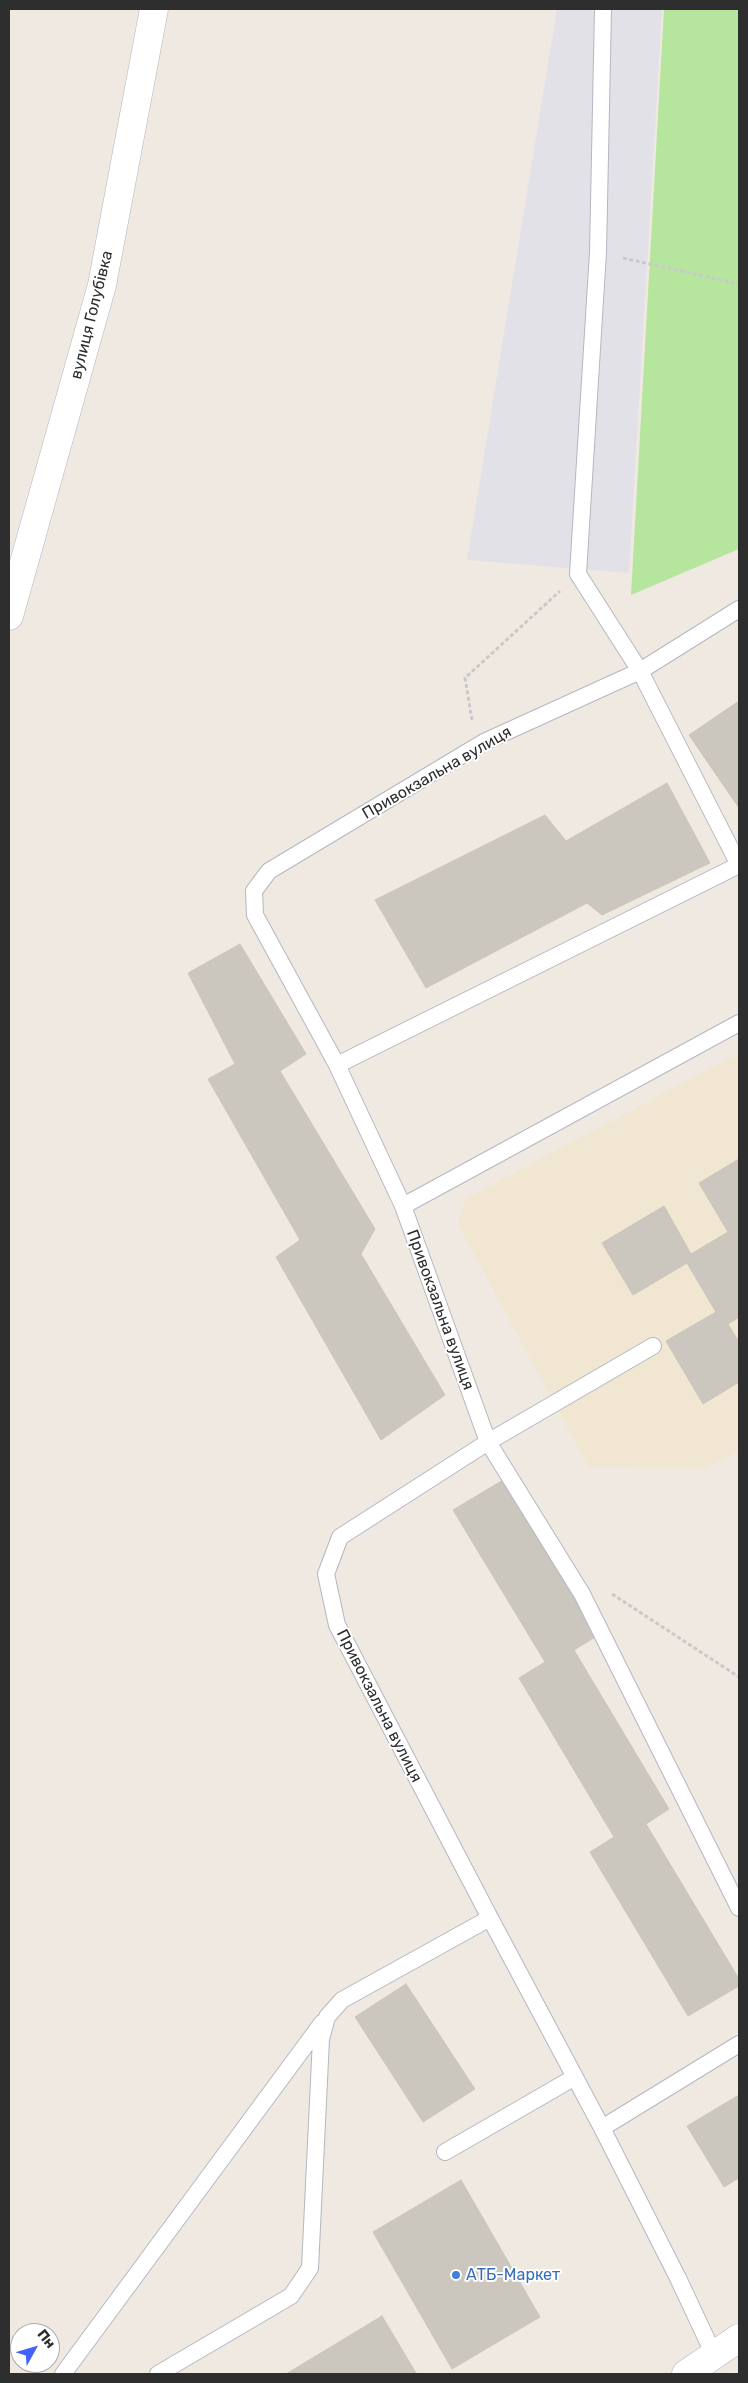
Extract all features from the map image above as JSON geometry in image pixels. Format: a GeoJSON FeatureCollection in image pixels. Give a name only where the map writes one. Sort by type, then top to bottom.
{"type":"FeatureCollection","features":[{"type":"Feature","properties":{"kind":"street","name":"вулиця Голубівка"},"geometry":{"type":"LineString","coordinates":[[9,616],[102,285],[154,9]]}},
{"type":"Feature","properties":{"kind":"street"},"geometry":{"type":"LineString","coordinates":[[686,2374],[739,2338]]}},
{"type":"Feature","properties":{"kind":"lane"},"geometry":{"type":"LineString","coordinates":[[337,1065],[739,865],[640,672],[578,574],[598,252],[604,9]]}},
{"type":"Feature","properties":{"kind":"lane","name":"Привокзальна вулиця"},"geometry":{"type":"LineString","coordinates":[[739,609],[640,672],[484,742],[270,871],[254,891],[256,915],[337,1065],[403,1206],[488,1442],[582,1594],[739,1908]]}},
{"type":"Feature","properties":{"kind":"lane"},"geometry":{"type":"LineString","coordinates":[[403,1206],[739,1023]]}},
{"type":"Feature","properties":{"kind":"lane","name":"Привокзальна вулиця"},"geometry":{"type":"LineString","coordinates":[[653,1346],[488,1442],[340,1536],[326,1574],[337,1625],[602,2128],[678,2278],[714,2355]]}},
{"type":"Feature","properties":{"kind":"lane"},"geometry":{"type":"LineString","coordinates":[[63,2374],[327,2017],[342,2000],[490,1918]]}},
{"type":"Feature","properties":{"kind":"lane"},"geometry":{"type":"LineString","coordinates":[[158,2374],[291,2296],[310,2268],[321,2039],[327,2017]]}},
{"type":"Feature","properties":{"kind":"lane"},"geometry":{"type":"LineString","coordinates":[[602,2128],[739,2044]]}},
{"type":"Feature","properties":{"kind":"lane"},"geometry":{"type":"LineString","coordinates":[[446,2152],[575,2077]]}},
{"type":"Feature","properties":{"kind":"path"},"geometry":{"type":"LineString","coordinates":[[598,252],[739,284]]}},
{"type":"Feature","properties":{"kind":"path"},"geometry":{"type":"LineString","coordinates":[[484,742],[473,726],[465,678],[578,574]]}},
{"type":"Feature","properties":{"kind":"path"},"geometry":{"type":"LineString","coordinates":[[610,1593],[739,1677]]}},
{"type":"Feature","properties":{"kind":"shaded area"},"geometry":{"type":"Polygon","coordinates":[[[557,9],[662,9],[629,573],[467,560],[557,9]]]}},
{"type":"Feature","properties":{"kind":"shaded area"},"geometry":{"type":"Polygon","coordinates":[[[739,1053],[739,1451],[704,1469],[589,1468],[458,1224],[465,1199],[739,1053]]]}},
{"type":"Feature","properties":{"kind":"green space"},"geometry":{"type":"Polygon","coordinates":[[[664,9],[739,9],[739,549],[631,595],[664,9]]]}},
{"type":"Feature","properties":{"kind":"building"},"geometry":{"type":"Polygon","coordinates":[[[739,701],[739,808],[689,735],[739,701]]]}},
{"type":"Feature","properties":{"kind":"building"},"geometry":{"type":"Polygon","coordinates":[[[667,783],[710,863],[602,915],[587,903],[426,988],[375,900],[545,815],[566,841],[667,783]]]}},
{"type":"Feature","properties":{"kind":"building"},"geometry":{"type":"Polygon","coordinates":[[[240,944],[306,1054],[280,1071],[375,1229],[361,1254],[445,1395],[381,1440],[276,1257],[300,1240],[208,1079],[235,1064],[188,973],[240,944]]]}},
{"type":"Feature","properties":{"kind":"building"},"geometry":{"type":"Polygon","coordinates":[[[739,1159],[739,1317],[728,1324],[739,1342],[739,1382],[703,1404],[666,1341],[716,1312],[687,1263],[633,1295],[602,1243],[664,1206],[691,1254],[728,1232],[699,1183],[739,1159]]]}},
{"type":"Feature","properties":{"kind":"building"},"geometry":{"type":"Polygon","coordinates":[[[503,1480],[597,1636],[574,1650],[669,1809],[646,1824],[739,1979],[739,1986],[688,2016],[590,1852],[614,1837],[519,1678],[545,1662],[453,1510],[503,1480]]]}},
{"type":"Feature","properties":{"kind":"building"},"geometry":{"type":"Polygon","coordinates":[[[406,1984],[475,2089],[423,2122],[355,2017],[406,1984]]]}},
{"type":"Feature","properties":{"kind":"building"},"geometry":{"type":"Polygon","coordinates":[[[739,2095],[739,2178],[724,2187],[687,2126],[739,2095]]]}},
{"type":"Feature","properties":{"kind":"building","name":"АТБ-Маркет"},"geometry":{"type":"Polygon","coordinates":[[[461,2180],[540,2317],[452,2369],[373,2232],[461,2180]]]}},
{"type":"Feature","properties":{"kind":"building"},"geometry":{"type":"Polygon","coordinates":[[[382,2316],[416,2373],[286,2374],[382,2316]]]}},
{"type":"Feature","properties":{"kind":"place","name":"АТБ-Маркет"},"geometry":{"type":"Point","coordinates":[456,2275]}}]}
